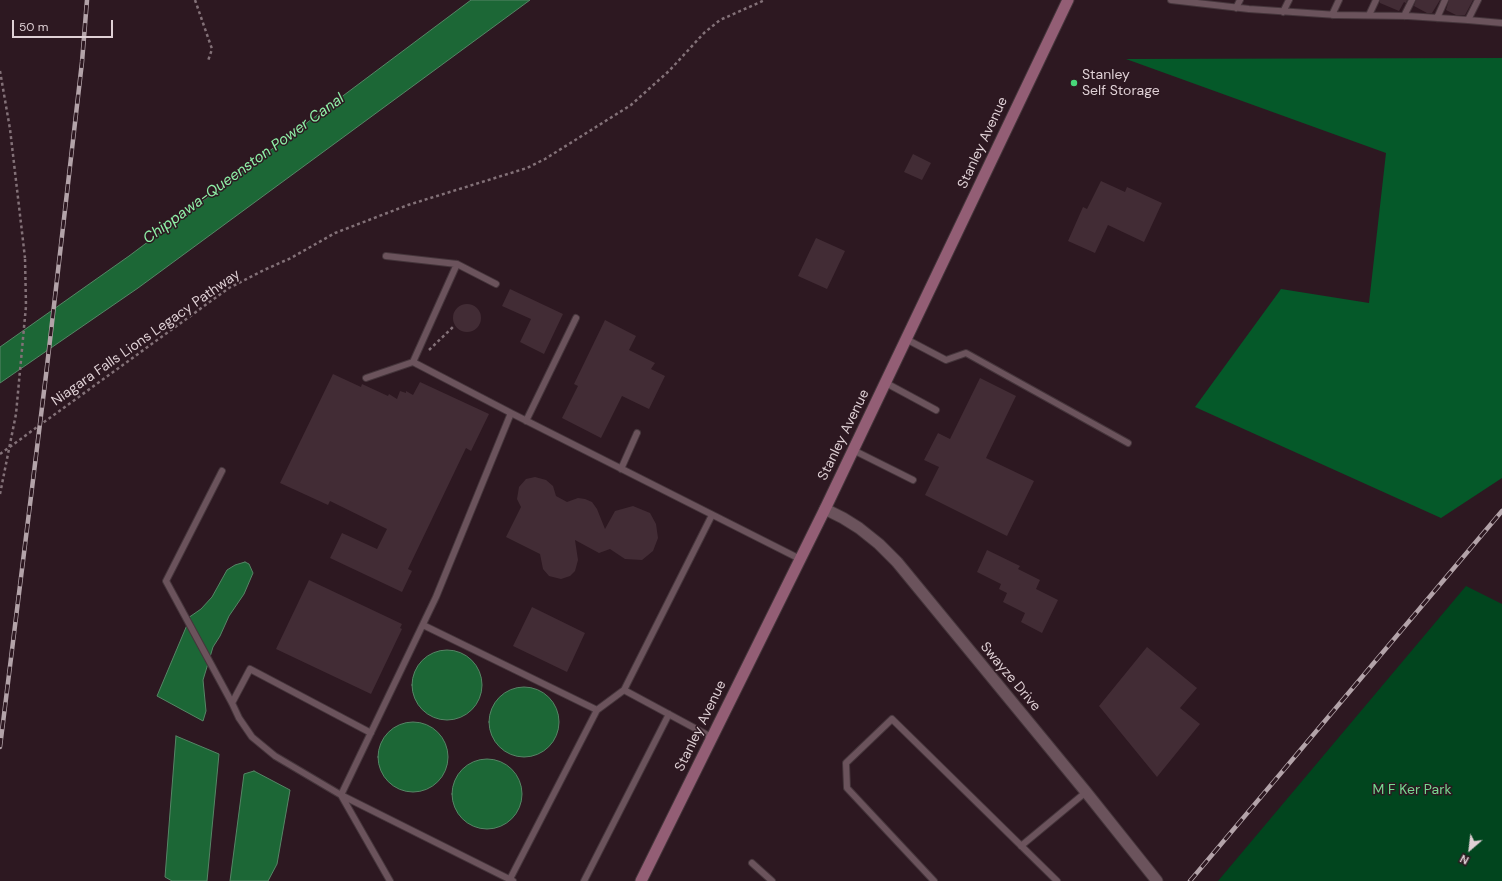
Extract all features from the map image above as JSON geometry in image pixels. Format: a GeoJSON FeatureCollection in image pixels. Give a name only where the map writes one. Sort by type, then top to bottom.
{"type":"FeatureCollection","features":[{"type":"Feature","properties":{"kind":"main road","name":"Stanley Avenue"},"geometry":{"type":"LineString","coordinates":[[641,881],[825,509],[1068,0]]}},
{"type":"Feature","properties":{"kind":"street","name":"Swayze Drive"},"geometry":{"type":"LineString","coordinates":[[825,509],[858,528],[879,544],[897,562],[1157,881]]}},
{"type":"Feature","properties":{"kind":"lane"},"geometry":{"type":"LineString","coordinates":[[1171,0],[1283,12],[1332,15],[1404,16],[1502,22]]}},
{"type":"Feature","properties":{"kind":"lane"},"geometry":{"type":"LineString","coordinates":[[1236,8],[1240,0]]}},
{"type":"Feature","properties":{"kind":"lane"},"geometry":{"type":"LineString","coordinates":[[1283,12],[1289,0]]}},
{"type":"Feature","properties":{"kind":"lane"},"geometry":{"type":"LineString","coordinates":[[1332,15],[1339,0]]}},
{"type":"Feature","properties":{"kind":"lane"},"geometry":{"type":"LineString","coordinates":[[1369,15],[1376,0]]}},
{"type":"Feature","properties":{"kind":"lane"},"geometry":{"type":"LineString","coordinates":[[1404,16],[1412,0]]}},
{"type":"Feature","properties":{"kind":"lane"},"geometry":{"type":"LineString","coordinates":[[1437,18],[1445,0]]}},
{"type":"Feature","properties":{"kind":"lane"},"geometry":{"type":"LineString","coordinates":[[1468,20],[1478,0]]}},
{"type":"Feature","properties":{"kind":"lane"},"geometry":{"type":"LineString","coordinates":[[386,256],[457,264],[496,284]]}},
{"type":"Feature","properties":{"kind":"lane"},"geometry":{"type":"LineString","coordinates":[[413,362],[457,264]]}},
{"type":"Feature","properties":{"kind":"lane"},"geometry":{"type":"LineString","coordinates":[[526,421],[576,318]]}},
{"type":"Feature","properties":{"kind":"lane"},"geometry":{"type":"LineString","coordinates":[[906,339],[946,360],[966,353],[1128,443]]}},
{"type":"Feature","properties":{"kind":"lane"},"geometry":{"type":"LineString","coordinates":[[366,378],[413,362],[511,414],[800,559]]}},
{"type":"Feature","properties":{"kind":"lane"},"geometry":{"type":"LineString","coordinates":[[886,383],[936,410]]}},
{"type":"Feature","properties":{"kind":"lane"},"geometry":{"type":"LineString","coordinates":[[341,795],[436,597],[511,414]]}},
{"type":"Feature","properties":{"kind":"lane"},"geometry":{"type":"LineString","coordinates":[[621,469],[637,433]]}},
{"type":"Feature","properties":{"kind":"lane"},"geometry":{"type":"LineString","coordinates":[[853,450],[913,480]]}},
{"type":"Feature","properties":{"kind":"lane"},"geometry":{"type":"LineString","coordinates":[[222,471],[166,582],[232,703],[238,718],[252,737],[274,756],[341,795],[511,880],[597,710],[624,690],[712,515]]}},
{"type":"Feature","properties":{"kind":"lane"},"geometry":{"type":"LineString","coordinates":[[423,625],[597,710]]}},
{"type":"Feature","properties":{"kind":"lane"},"geometry":{"type":"LineString","coordinates":[[232,703],[250,669],[371,733]]}},
{"type":"Feature","properties":{"kind":"lane"},"geometry":{"type":"LineString","coordinates":[[624,690],[713,738]]}},
{"type":"Feature","properties":{"kind":"lane"},"geometry":{"type":"LineString","coordinates":[[584,881],[670,714]]}},
{"type":"Feature","properties":{"kind":"lane"},"geometry":{"type":"LineString","coordinates":[[934,881],[847,788],[846,763],[892,719],[1056,881]]}},
{"type":"Feature","properties":{"kind":"lane"},"geometry":{"type":"LineString","coordinates":[[1021,846],[1086,792]]}},
{"type":"Feature","properties":{"kind":"lane"},"geometry":{"type":"LineString","coordinates":[[341,795],[390,881]]}},
{"type":"Feature","properties":{"kind":"lane"},"geometry":{"type":"LineString","coordinates":[[752,863],[772,881]]}},
{"type":"Feature","properties":{"kind":"path"},"geometry":{"type":"LineString","coordinates":[[195,0],[212,49],[208,61]]}},
{"type":"Feature","properties":{"kind":"path","name":"Niagara Falls Lions Legacy Pathway"},"geometry":{"type":"LineString","coordinates":[[0,454],[229,288],[291,258],[335,233],[408,205],[527,168],[546,159],[631,105],[670,71],[704,33],[720,20],[765,0]]}},
{"type":"Feature","properties":{"kind":"path"},"geometry":{"type":"LineString","coordinates":[[0,72],[10,129],[25,258],[26,306],[16,414],[0,494]]}},
{"type":"Feature","properties":{"kind":"path"},"geometry":{"type":"LineString","coordinates":[[418,350],[430,350],[454,326]]}},
{"type":"Feature","properties":{"kind":"green space","name":"M F Ker Park"},"geometry":{"type":"Polygon","coordinates":[[[1466,586],[1502,604],[1502,881],[1218,881],[1466,586]]]}},
{"type":"Feature","properties":{"kind":"shaded area","name":"Chippawa-Queenston Power Canal"},"geometry":{"type":"Polygon","coordinates":[[[471,0],[530,0],[138,288],[0,383],[0,347],[129,256],[471,0]]]}},
{"type":"Feature","properties":{"kind":"shaded area"},"geometry":{"type":"Polygon","coordinates":[[[1502,58],[1502,478],[1441,518],[1195,407],[1281,289],[1369,303],[1386,153],[1126,59],[1502,58]]]}},
{"type":"Feature","properties":{"kind":"shaded area"},"geometry":{"type":"Polygon","coordinates":[[[245,562],[249,564],[253,573],[244,594],[229,616],[213,647],[203,680],[206,711],[203,721],[157,696],[187,625],[188,618],[201,609],[212,597],[227,570],[235,565],[245,562]]]}},
{"type":"Feature","properties":{"kind":"shaded area"},"geometry":{"type":"Polygon","coordinates":[[[447,650],[466,656],[476,666],[482,685],[476,704],[466,714],[447,720],[428,714],[418,704],[412,685],[418,666],[428,656],[447,650]]]}},
{"type":"Feature","properties":{"kind":"shaded area"},"geometry":{"type":"Polygon","coordinates":[[[524,687],[543,693],[553,703],[559,722],[553,741],[543,751],[524,757],[505,751],[495,741],[489,722],[495,703],[505,693],[524,687]]]}},
{"type":"Feature","properties":{"kind":"shaded area"},"geometry":{"type":"Polygon","coordinates":[[[413,722],[432,728],[442,738],[448,757],[442,776],[432,786],[413,792],[394,786],[384,776],[378,757],[384,738],[394,728],[413,722]]]}},
{"type":"Feature","properties":{"kind":"shaded area"},"geometry":{"type":"Polygon","coordinates":[[[176,736],[219,754],[207,881],[172,881],[165,877],[176,736]]]}},
{"type":"Feature","properties":{"kind":"shaded area"},"geometry":{"type":"Polygon","coordinates":[[[487,759],[506,765],[516,775],[522,794],[516,813],[506,823],[487,829],[468,823],[458,813],[452,794],[458,775],[468,765],[487,759]]]}},
{"type":"Feature","properties":{"kind":"shaded area"},"geometry":{"type":"Polygon","coordinates":[[[254,771],[290,790],[277,864],[268,881],[230,881],[244,774],[254,771]]]}},
{"type":"Feature","properties":{"kind":"building"},"geometry":{"type":"Polygon","coordinates":[[[1380,0],[1407,0],[1406,3],[1404,2],[1399,11],[1380,3],[1380,0]]]}},
{"type":"Feature","properties":{"kind":"building"},"geometry":{"type":"Polygon","coordinates":[[[1416,0],[1440,0],[1432,13],[1427,13],[1414,6],[1416,0]]]}},
{"type":"Feature","properties":{"kind":"building"},"geometry":{"type":"Polygon","coordinates":[[[1449,0],[1473,0],[1465,15],[1456,15],[1446,10],[1449,0]]]}},
{"type":"Feature","properties":{"kind":"building"},"geometry":{"type":"Polygon","coordinates":[[[913,154],[931,163],[922,180],[904,172],[913,154]]]}},
{"type":"Feature","properties":{"kind":"building"},"geometry":{"type":"Polygon","coordinates":[[[1101,181],[1125,192],[1127,187],[1162,203],[1144,242],[1108,225],[1095,253],[1068,241],[1083,207],[1087,209],[1101,181]]]}},
{"type":"Feature","properties":{"kind":"building"},"geometry":{"type":"Polygon","coordinates":[[[816,238],[845,251],[827,289],[798,276],[816,238]]]}},
{"type":"Feature","properties":{"kind":"building"},"geometry":{"type":"Polygon","coordinates":[[[510,289],[563,314],[544,354],[520,342],[531,319],[502,306],[510,289]]]}},
{"type":"Feature","properties":{"kind":"building"},"geometry":{"type":"Polygon","coordinates":[[[467,304],[477,308],[481,318],[477,328],[467,332],[457,328],[453,318],[457,308],[467,304]]]}},
{"type":"Feature","properties":{"kind":"building"},"geometry":{"type":"Polygon","coordinates":[[[605,320],[636,336],[629,350],[655,363],[651,369],[665,376],[649,409],[622,396],[601,438],[562,418],[578,386],[574,384],[605,320]]]}},
{"type":"Feature","properties":{"kind":"building"},"geometry":{"type":"Polygon","coordinates":[[[333,374],[361,387],[362,384],[388,396],[389,394],[397,399],[400,391],[406,393],[406,391],[413,395],[420,382],[489,414],[471,451],[466,448],[408,569],[412,571],[402,592],[330,558],[342,533],[377,549],[387,529],[330,501],[328,505],[280,483],[333,374]]]}},
{"type":"Feature","properties":{"kind":"building"},"geometry":{"type":"Polygon","coordinates":[[[980,378],[1016,396],[986,458],[1034,481],[1007,536],[925,495],[939,467],[924,460],[938,433],[950,439],[980,378]]]}},
{"type":"Feature","properties":{"kind":"building"},"geometry":{"type":"Polygon","coordinates":[[[535,477],[546,480],[553,486],[556,496],[567,502],[578,498],[592,502],[597,509],[605,529],[615,511],[633,506],[650,513],[656,524],[658,538],[653,551],[642,560],[625,559],[610,549],[599,553],[575,540],[578,560],[575,571],[570,576],[561,579],[549,576],[543,569],[540,554],[506,537],[521,507],[517,499],[519,487],[526,479],[535,477]]]}},
{"type":"Feature","properties":{"kind":"building"},"geometry":{"type":"Polygon","coordinates":[[[987,550],[1020,566],[1018,569],[1040,580],[1036,589],[1058,600],[1042,633],[1021,622],[1025,613],[1003,602],[1007,593],[999,589],[1001,584],[977,572],[987,550]]]}},
{"type":"Feature","properties":{"kind":"building"},"geometry":{"type":"Polygon","coordinates":[[[309,580],[402,624],[400,628],[402,629],[371,694],[276,649],[309,580]]]}},
{"type":"Feature","properties":{"kind":"building"},"geometry":{"type":"Polygon","coordinates":[[[532,607],[585,633],[567,672],[513,646],[532,607]]]}},
{"type":"Feature","properties":{"kind":"building"},"geometry":{"type":"Polygon","coordinates":[[[1147,647],[1197,688],[1180,708],[1200,724],[1157,777],[1099,706],[1147,647]]]}},
{"type":"Feature","properties":{"kind":"railway"},"geometry":{"type":"LineString","coordinates":[[0,747],[46,375],[82,62],[87,0]]}},
{"type":"Feature","properties":{"kind":"railway"},"geometry":{"type":"LineString","coordinates":[[1190,881],[1502,511]]}},
{"type":"Feature","properties":{"kind":"place","name":"Stanley Self Storage"},"geometry":{"type":"Point","coordinates":[1074,83]}}]}
